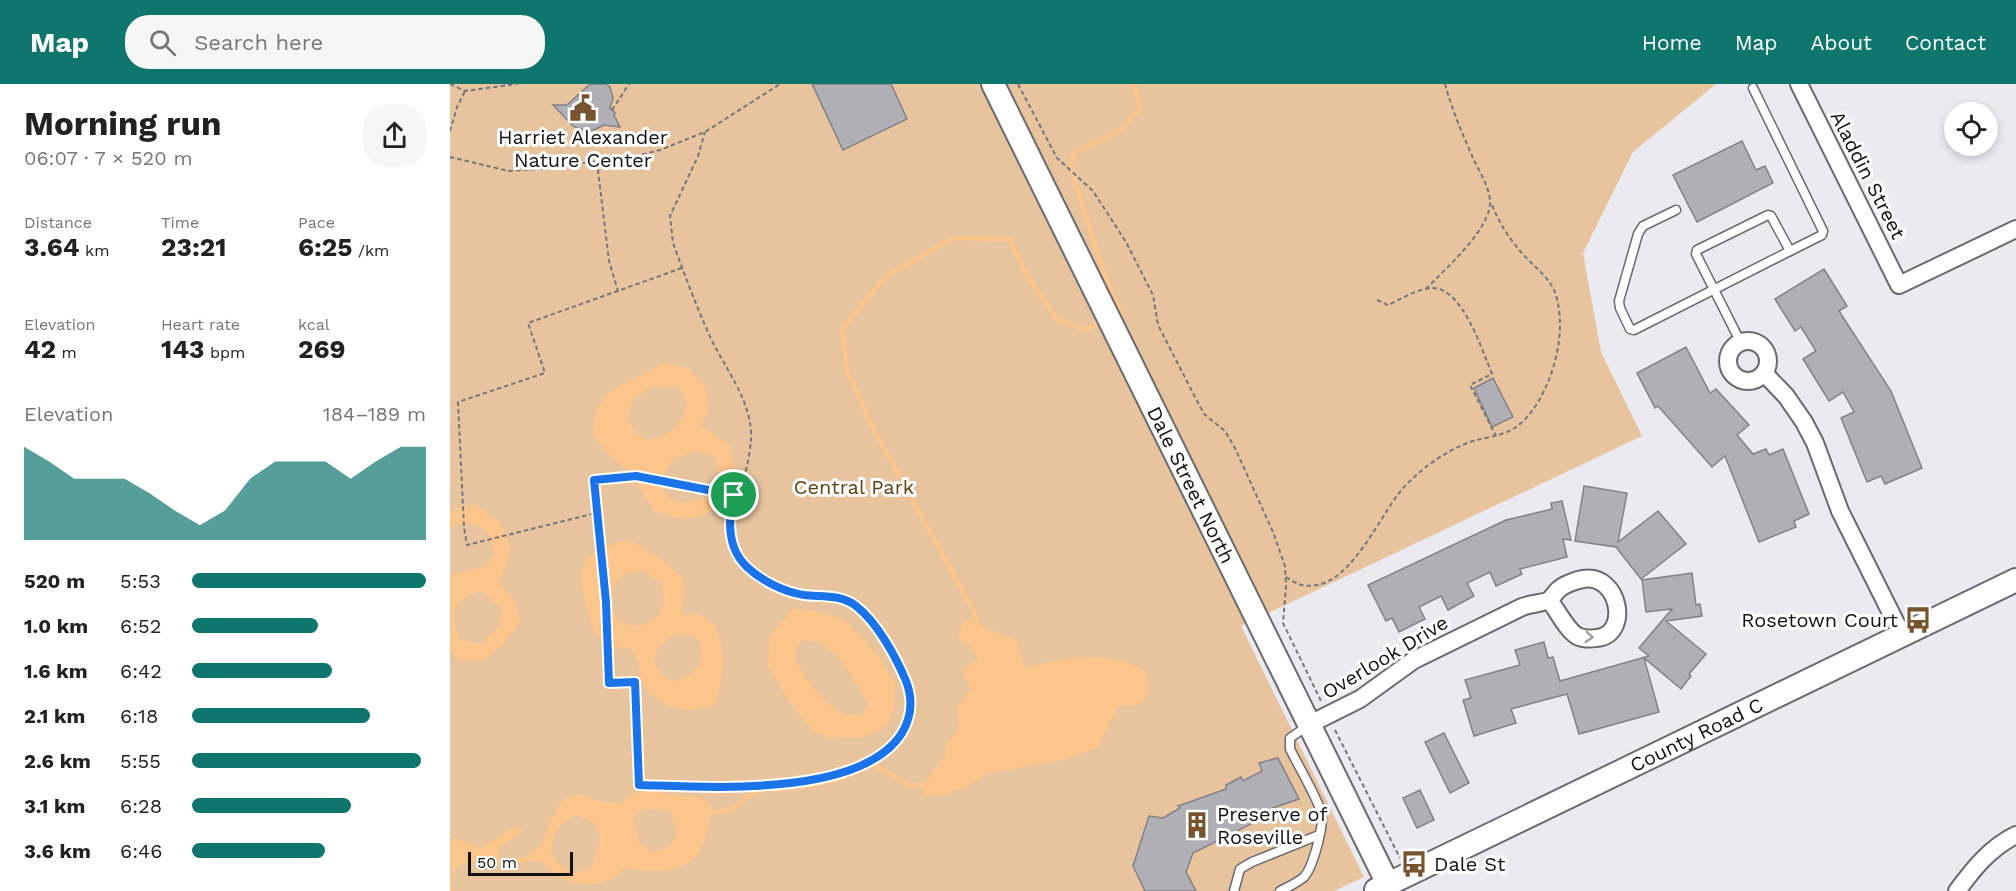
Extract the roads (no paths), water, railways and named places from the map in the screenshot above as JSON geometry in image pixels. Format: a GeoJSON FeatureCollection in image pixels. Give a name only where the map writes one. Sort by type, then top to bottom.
{"type":"FeatureCollection","features":[{"type":"Feature","properties":{"kind":"main road","name":"Dale Street North"},"geometry":{"type":"LineString","coordinates":[[993,84],[1310,724],[1382,888]]}},
{"type":"Feature","properties":{"kind":"main road","name":"County Road C"},"geometry":{"type":"LineString","coordinates":[[1382,888],[2016,580]]}},
{"type":"Feature","properties":{"kind":"street","name":"Aladdin Street"},"geometry":{"type":"LineString","coordinates":[[1799,84],[1899,285],[2016,229]]}},
{"type":"Feature","properties":{"kind":"street"},"geometry":{"type":"LineString","coordinates":[[1754,342],[1765,351],[1768,365],[1764,373],[1756,380],[1740,379],[1730,368],[1728,360],[1730,352],[1741,343],[1754,342]]}},
{"type":"Feature","properties":{"kind":"street"},"geometry":{"type":"LineString","coordinates":[[1764,373],[1786,396],[1804,422],[1815,443],[1840,511],[1902,635]]}},
{"type":"Feature","properties":{"kind":"street","name":"Overlook Drive"},"geometry":{"type":"LineString","coordinates":[[1310,724],[1360,699],[1426,653],[1522,607],[1534,602],[1549,600]]}},
{"type":"Feature","properties":{"kind":"street"},"geometry":{"type":"LineString","coordinates":[[1957,891],[1986,856],[2000,844],[2016,835]]}},
{"type":"Feature","properties":{"kind":"lane"},"geometry":{"type":"LineString","coordinates":[[1676,210],[1643,226],[1638,234],[1619,301],[1630,329],[1634,330],[1822,235],[1823,231],[1753,88]]}},
{"type":"Feature","properties":{"kind":"lane"},"geometry":{"type":"LineString","coordinates":[[1741,343],[1696,250],[1768,215],[1771,216],[1790,251]]}},
{"type":"Feature","properties":{"kind":"lane"},"geometry":{"type":"LineString","coordinates":[[1280,891],[1295,884],[1305,875],[1322,826],[1322,813],[1290,748],[1290,738],[1310,724]]}},
{"type":"Feature","properties":{"kind":"lane"},"geometry":{"type":"LineString","coordinates":[[1234,891],[1240,869],[1319,835]]}},
{"type":"Feature","properties":{"kind":"waterway"},"geometry":{"type":"LineString","coordinates":[[1071,165],[1074,153],[1121,130],[1140,108],[1134,84]]}},
{"type":"Feature","properties":{"kind":"waterway"},"geometry":{"type":"LineString","coordinates":[[1072,172],[1105,277],[1121,313]]}},
{"type":"Feature","properties":{"kind":"waterway"},"geometry":{"type":"LineString","coordinates":[[979,629],[973,610],[874,430],[847,371],[842,329],[885,277],[953,238],[1009,239],[1027,276],[1057,319],[1085,330],[1097,324]]}},
{"type":"Feature","properties":{"kind":"waterway"},"geometry":{"type":"LineString","coordinates":[[712,812],[729,811],[756,791],[797,788],[838,780],[874,765],[910,786],[925,784]]}},
{"type":"Feature","properties":{"kind":"place","name":"Harriet Alexander Nature Center"},"geometry":{"type":"Point","coordinates":[583,108]}},
{"type":"Feature","properties":{"kind":"place","name":"Rosetown Court"},"geometry":{"type":"Point","coordinates":[1918,620]}},
{"type":"Feature","properties":{"kind":"place","name":"Preserve of Roseville"},"geometry":{"type":"Point","coordinates":[1197,825]}},
{"type":"Feature","properties":{"kind":"place","name":"Dale St"},"geometry":{"type":"Point","coordinates":[1414,864]}},
{"type":"Feature","properties":{"kind":"park label","name":"Central Park"},"geometry":{"type":"Point","coordinates":[854,487]}}]}
